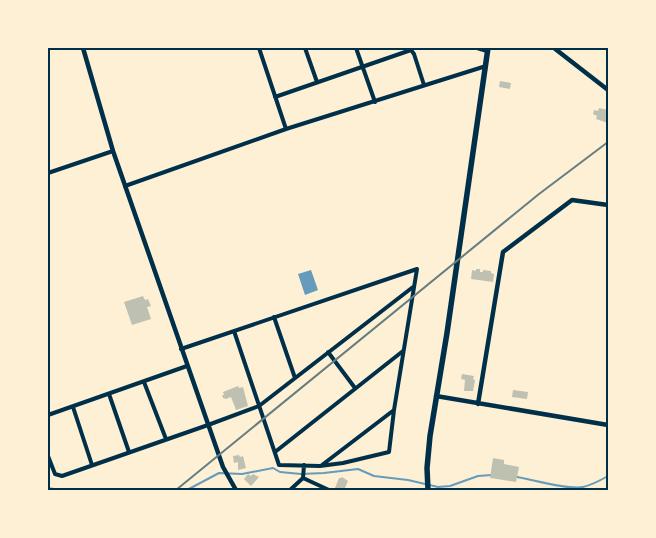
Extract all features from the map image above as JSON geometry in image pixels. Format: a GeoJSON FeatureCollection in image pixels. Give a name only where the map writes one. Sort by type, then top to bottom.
{"type":"FeatureCollection","features":[{"type":"Feature","properties":{"kind":"main road"},"geometry":{"type":"LineString","coordinates":[[428,490],[427,468],[430,436],[488,49]]}},
{"type":"Feature","properties":{"kind":"street"},"geometry":{"type":"LineString","coordinates":[[82,48],[113,151],[181,349],[223,467],[234,489]]}},
{"type":"Feature","properties":{"kind":"street"},"geometry":{"type":"LineString","coordinates":[[259,48],[286,129]]}},
{"type":"Feature","properties":{"kind":"street"},"geometry":{"type":"LineString","coordinates":[[305,48],[317,82]]}},
{"type":"Feature","properties":{"kind":"street"},"geometry":{"type":"LineString","coordinates":[[356,48],[364,66],[375,102]]}},
{"type":"Feature","properties":{"kind":"street"},"geometry":{"type":"LineString","coordinates":[[477,48],[488,49]]}},
{"type":"Feature","properties":{"kind":"street"},"geometry":{"type":"LineString","coordinates":[[554,48],[608,90]]}},
{"type":"Feature","properties":{"kind":"street"},"geometry":{"type":"LineString","coordinates":[[276,97],[411,50],[424,85]]}},
{"type":"Feature","properties":{"kind":"street"},"geometry":{"type":"LineString","coordinates":[[126,186],[286,129],[486,66]]}},
{"type":"Feature","properties":{"kind":"street"},"geometry":{"type":"LineString","coordinates":[[48,173],[113,151]]}},
{"type":"Feature","properties":{"kind":"street"},"geometry":{"type":"LineString","coordinates":[[478,404],[503,252],[572,200],[608,205]]}},
{"type":"Feature","properties":{"kind":"street"},"geometry":{"type":"LineString","coordinates":[[181,349],[274,317],[417,269],[389,452],[343,463],[304,468],[279,465],[234,331]]}},
{"type":"Feature","properties":{"kind":"street"},"geometry":{"type":"LineString","coordinates":[[48,456],[53,471],[62,476],[259,406],[414,287]]}},
{"type":"Feature","properties":{"kind":"street"},"geometry":{"type":"LineString","coordinates":[[274,317],[295,378]]}},
{"type":"Feature","properties":{"kind":"street"},"geometry":{"type":"LineString","coordinates":[[275,452],[403,351]]}},
{"type":"Feature","properties":{"kind":"street"},"geometry":{"type":"LineString","coordinates":[[328,352],[355,388]]}},
{"type":"Feature","properties":{"kind":"street"},"geometry":{"type":"LineString","coordinates":[[48,415],[187,366]]}},
{"type":"Feature","properties":{"kind":"street"},"geometry":{"type":"LineString","coordinates":[[144,382],[166,439]]}},
{"type":"Feature","properties":{"kind":"street"},"geometry":{"type":"LineString","coordinates":[[108,394],[129,452]]}},
{"type":"Feature","properties":{"kind":"street"},"geometry":{"type":"LineString","coordinates":[[436,396],[608,425]]}},
{"type":"Feature","properties":{"kind":"street"},"geometry":{"type":"LineString","coordinates":[[73,407],[92,465]]}},
{"type":"Feature","properties":{"kind":"street"},"geometry":{"type":"LineString","coordinates":[[320,466],[394,410]]}},
{"type":"Feature","properties":{"kind":"street"},"geometry":{"type":"LineString","coordinates":[[290,490],[303,478],[304,468]]}},
{"type":"Feature","properties":{"kind":"street"},"geometry":{"type":"LineString","coordinates":[[303,478],[328,490]]}},
{"type":"Feature","properties":{"kind":"water"},"geometry":{"type":"Polygon","coordinates":[[[311,270],[318,290],[305,295],[298,274],[311,270]]]}},
{"type":"Feature","properties":{"kind":"building"},"geometry":{"type":"Polygon","coordinates":[[[500,81],[511,83],[510,89],[499,87],[500,81]]]}},
{"type":"Feature","properties":{"kind":"building"},"geometry":{"type":"Polygon","coordinates":[[[599,108],[608,110],[608,123],[596,119],[597,116],[593,114],[594,110],[598,111],[599,108]]]}},
{"type":"Feature","properties":{"kind":"building"},"geometry":{"type":"Polygon","coordinates":[[[476,269],[480,269],[480,272],[483,272],[483,270],[491,271],[494,274],[493,282],[471,279],[472,270],[476,271],[476,269]]]}},
{"type":"Feature","properties":{"kind":"building"},"geometry":{"type":"Polygon","coordinates":[[[143,296],[145,300],[148,299],[151,306],[147,307],[151,319],[132,325],[124,302],[143,296]]]}},
{"type":"Feature","properties":{"kind":"building"},"geometry":{"type":"Polygon","coordinates":[[[462,374],[474,376],[473,391],[464,391],[465,380],[461,379],[462,374]]]}},
{"type":"Feature","properties":{"kind":"building"},"geometry":{"type":"Polygon","coordinates":[[[238,386],[239,388],[243,387],[248,406],[236,410],[231,397],[226,399],[222,395],[224,395],[223,392],[238,386]]]}},
{"type":"Feature","properties":{"kind":"building"},"geometry":{"type":"Polygon","coordinates":[[[513,390],[528,392],[527,399],[512,397],[513,390]]]}},
{"type":"Feature","properties":{"kind":"building"},"geometry":{"type":"Polygon","coordinates":[[[239,455],[240,457],[243,456],[246,468],[238,470],[238,462],[234,463],[233,456],[239,455]]]}},
{"type":"Feature","properties":{"kind":"building"},"geometry":{"type":"Polygon","coordinates":[[[493,458],[504,460],[504,464],[519,467],[516,482],[490,478],[493,458]]]}},
{"type":"Feature","properties":{"kind":"building"},"geometry":{"type":"Polygon","coordinates":[[[248,474],[259,477],[251,486],[244,479],[248,474]]]}},
{"type":"Feature","properties":{"kind":"building"},"geometry":{"type":"Polygon","coordinates":[[[342,477],[348,481],[344,490],[335,488],[339,478],[342,477]]]}},
{"type":"Feature","properties":{"kind":"waterway"},"geometry":{"type":"LineString","coordinates":[[187,490],[219,473],[242,474],[273,468],[280,472],[301,474],[358,469],[374,476],[408,480],[438,487],[450,486],[478,476],[492,475]]}},
{"type":"Feature","properties":{"kind":"waterway"},"geometry":{"type":"LineString","coordinates":[[517,477],[577,488],[590,485],[608,476]]}},
{"type":"Feature","properties":{"kind":"waterway"},"geometry":{"type":"LineString","coordinates":[[48,488],[60,490]]}},
{"type":"Feature","properties":{"kind":"railway"},"geometry":{"type":"LineString","coordinates":[[176,490],[539,194],[608,142]]}}]}
